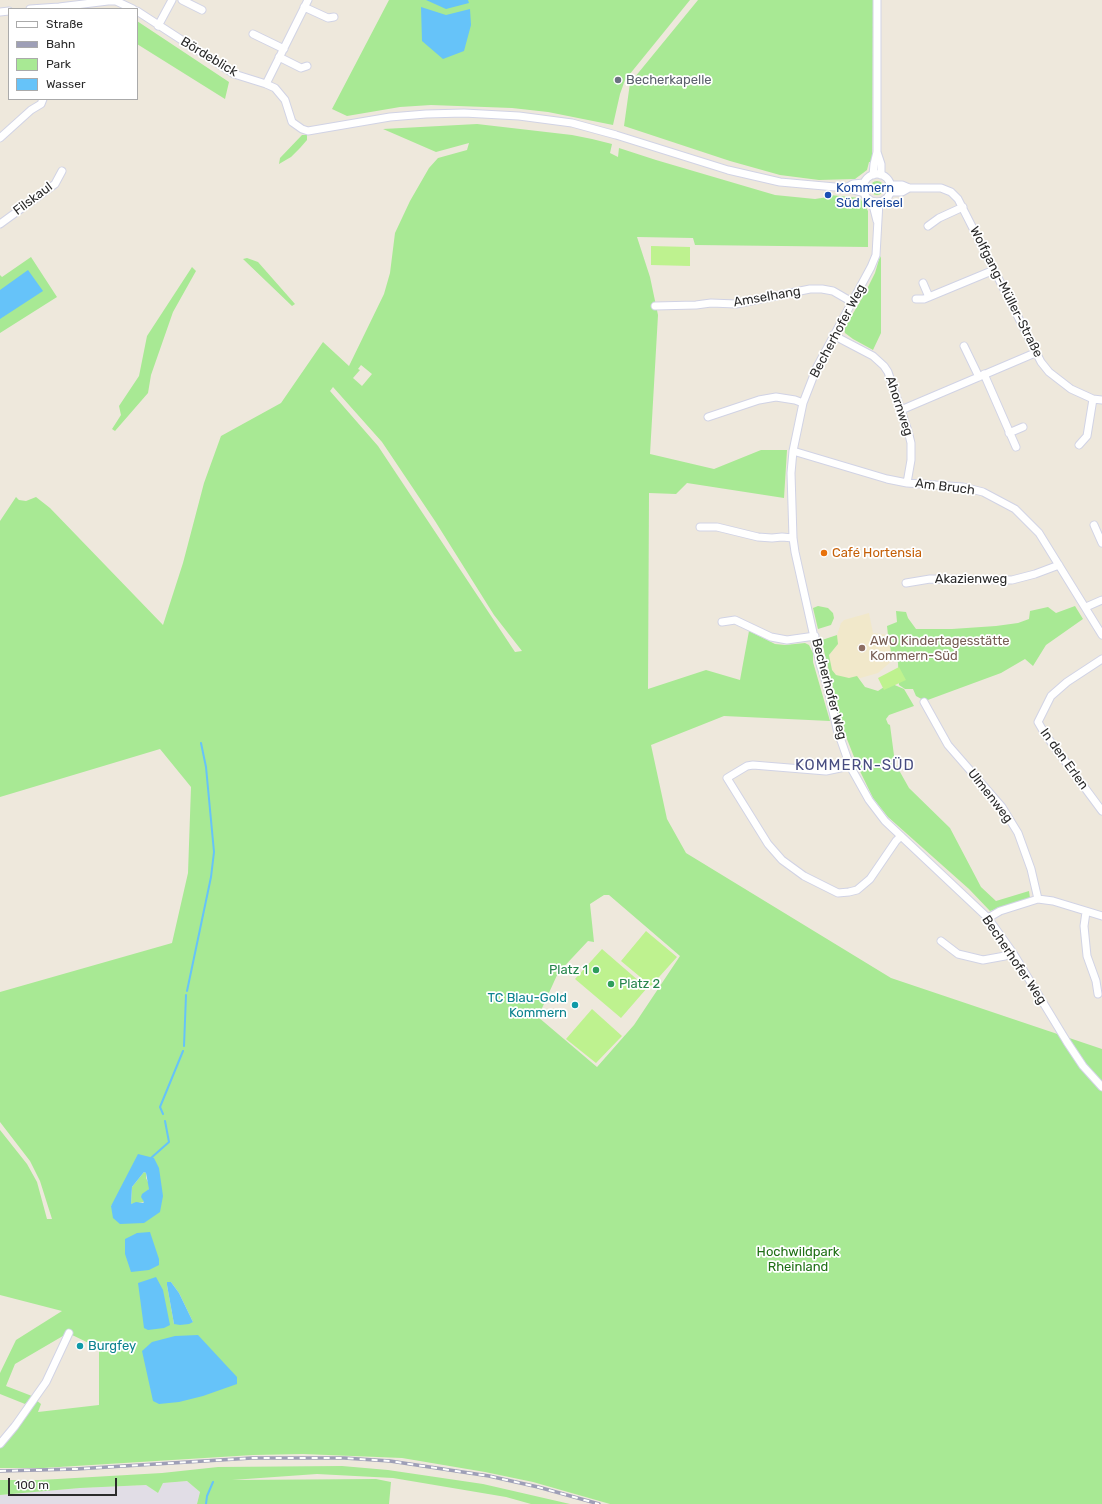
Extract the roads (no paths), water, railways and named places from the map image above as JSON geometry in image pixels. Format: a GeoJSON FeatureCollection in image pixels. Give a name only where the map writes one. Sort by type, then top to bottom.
{"type":"FeatureCollection","features":[{"type":"Feature","properties":{"kind":"street"},"geometry":{"type":"LineString","coordinates":[[36,8],[59,4],[108,0],[116,1],[131,8]]}},
{"type":"Feature","properties":{"kind":"street"},"geometry":{"type":"LineString","coordinates":[[158,26],[172,0]]}},
{"type":"Feature","properties":{"kind":"street"},"geometry":{"type":"LineString","coordinates":[[182,0],[202,10]]}},
{"type":"Feature","properties":{"kind":"street"},"geometry":{"type":"LineString","coordinates":[[266,84],[308,0]]}},
{"type":"Feature","properties":{"kind":"street"},"geometry":{"type":"LineString","coordinates":[[877,0],[877,152],[881,164],[877,175]]}},
{"type":"Feature","properties":{"kind":"street"},"geometry":{"type":"LineString","coordinates":[[304,7],[328,18],[334,17]]}},
{"type":"Feature","properties":{"kind":"street","name":"Bördeblick"},"geometry":{"type":"LineString","coordinates":[[138,13],[234,74],[275,88],[285,100],[292,122],[302,129],[310,131],[390,117],[426,114],[464,113],[518,116],[572,124],[616,135],[728,170],[780,182],[846,188]]}},
{"type":"Feature","properties":{"kind":"street"},"geometry":{"type":"LineString","coordinates":[[253,34],[284,49]]}},
{"type":"Feature","properties":{"kind":"street"},"geometry":{"type":"LineString","coordinates":[[279,58],[301,68],[307,66]]}},
{"type":"Feature","properties":{"kind":"street"},"geometry":{"type":"LineString","coordinates":[[0,138],[41,104],[43,100]]}},
{"type":"Feature","properties":{"kind":"street","name":"Filskaul"},"geometry":{"type":"LineString","coordinates":[[0,224],[55,184],[62,171]]}},
{"type":"Feature","properties":{"kind":"street"},"geometry":{"type":"LineString","coordinates":[[846,188],[864,193],[869,199],[876,202],[886,199],[890,189],[887,178],[877,175],[870,176],[864,183],[864,193]]}},
{"type":"Feature","properties":{"kind":"street"},"geometry":{"type":"LineString","coordinates":[[846,188],[853,184],[864,183]]}},
{"type":"Feature","properties":{"kind":"street","name":"Wolfgang-Müller-Straße"},"geometry":{"type":"LineString","coordinates":[[890,189],[902,192],[909,188],[941,188],[951,192],[963,207],[1035,352],[1049,372],[1064,384],[1093,398],[1102,400]]}},
{"type":"Feature","properties":{"kind":"street","name":"Becherhofer Weg"},"geometry":{"type":"LineString","coordinates":[[876,202],[876,255],[817,367],[803,403],[793,451],[791,473],[793,538],[796,559],[815,636],[820,664],[837,729],[850,766],[869,800],[885,821],[988,918],[1013,953],[1083,1066],[1102,1087]]}},
{"type":"Feature","properties":{"kind":"street"},"geometry":{"type":"LineString","coordinates":[[928,226],[939,218],[963,207]]}},
{"type":"Feature","properties":{"kind":"street"},"geometry":{"type":"LineString","coordinates":[[916,299],[924,299],[994,270]]}},
{"type":"Feature","properties":{"kind":"street"},"geometry":{"type":"LineString","coordinates":[[923,283],[929,297]]}},
{"type":"Feature","properties":{"kind":"street","name":"Amselhang"},"geometry":{"type":"LineString","coordinates":[[655,306],[696,306],[712,303],[736,304],[810,289],[822,289],[833,292],[852,302]]}},
{"type":"Feature","properties":{"kind":"street","name":"Ahornweg"},"geometry":{"type":"LineString","coordinates":[[833,335],[873,356],[888,372],[911,443],[911,460],[907,483]]}},
{"type":"Feature","properties":{"kind":"street"},"geometry":{"type":"LineString","coordinates":[[964,346],[981,376],[1016,447]]}},
{"type":"Feature","properties":{"kind":"street"},"geometry":{"type":"LineString","coordinates":[[901,410],[1035,352]]}},
{"type":"Feature","properties":{"kind":"street"},"geometry":{"type":"LineString","coordinates":[[708,417],[759,400],[776,397],[803,403]]}},
{"type":"Feature","properties":{"kind":"street"},"geometry":{"type":"LineString","coordinates":[[1079,445],[1088,436],[1093,398]]}},
{"type":"Feature","properties":{"kind":"street"},"geometry":{"type":"LineString","coordinates":[[1009,433],[1023,426]]}},
{"type":"Feature","properties":{"kind":"street","name":"Am Bruch"},"geometry":{"type":"LineString","coordinates":[[793,451],[887,479],[907,483],[963,487],[983,492],[1015,509],[1038,533],[1086,607],[1102,635]]}},
{"type":"Feature","properties":{"kind":"street"},"geometry":{"type":"LineString","coordinates":[[1094,525],[1102,543]]}},
{"type":"Feature","properties":{"kind":"street"},"geometry":{"type":"LineString","coordinates":[[700,527],[717,527],[758,537],[793,538]]}},
{"type":"Feature","properties":{"kind":"street","name":"Akazienweg"},"geometry":{"type":"LineString","coordinates":[[906,583],[930,579],[1012,580],[1035,574],[1059,565]]}},
{"type":"Feature","properties":{"kind":"street"},"geometry":{"type":"LineString","coordinates":[[1086,607],[1102,600]]}},
{"type":"Feature","properties":{"kind":"street"},"geometry":{"type":"LineString","coordinates":[[722,622],[735,620],[771,637],[787,640],[815,636]]}},
{"type":"Feature","properties":{"kind":"street","name":"In den Erlen"},"geometry":{"type":"LineString","coordinates":[[1102,660],[1067,682],[1051,696],[1038,722],[1102,811]]}},
{"type":"Feature","properties":{"kind":"street","name":"Ulmenweg"},"geometry":{"type":"LineString","coordinates":[[924,702],[948,745],[1002,807],[1018,833],[1031,869],[1038,899]]}},
{"type":"Feature","properties":{"kind":"street"},"geometry":{"type":"LineString","coordinates":[[850,766],[826,772],[753,765],[747,766],[727,778],[768,844],[782,860],[804,876],[838,893],[857,890],[870,879],[901,836]]}},
{"type":"Feature","properties":{"kind":"street"},"geometry":{"type":"LineString","coordinates":[[988,918],[1000,912],[1038,899],[1053,901],[1102,916]]}},
{"type":"Feature","properties":{"kind":"street"},"geometry":{"type":"LineString","coordinates":[[1086,912],[1084,926],[1087,956],[1096,981],[1098,994]]}},
{"type":"Feature","properties":{"kind":"street"},"geometry":{"type":"LineString","coordinates":[[941,941],[958,954],[983,960],[1006,956],[1013,953]]}},
{"type":"Feature","properties":{"kind":"street"},"geometry":{"type":"LineString","coordinates":[[0,1444],[16,1426],[46,1382],[69,1333]]}},
{"type":"Feature","properties":{"kind":"water"},"geometry":{"type":"Polygon","coordinates":[[[426,0],[468,0],[469,3],[446,9],[426,0]]]}},
{"type":"Feature","properties":{"kind":"water"},"geometry":{"type":"Polygon","coordinates":[[[421,7],[446,15],[470,9],[471,25],[464,51],[443,59],[422,41],[421,7]]]}},
{"type":"Feature","properties":{"kind":"water"},"geometry":{"type":"Polygon","coordinates":[[[28,270],[43,291],[0,319],[0,290],[28,270]]]}},
{"type":"Feature","properties":{"kind":"water"},"geometry":{"type":"Polygon","coordinates":[[[138,1154],[154,1158],[159,1168],[163,1196],[160,1212],[144,1223],[120,1224],[113,1218],[111,1206],[138,1154]],[[144,1172],[132,1187],[131,1204],[136,1202],[144,1202],[141,1197],[142,1194],[149,1189],[146,1173],[144,1172]]]}},
{"type":"Feature","properties":{"kind":"water"},"geometry":{"type":"Polygon","coordinates":[[[150,1232],[159,1259],[159,1265],[149,1270],[131,1272],[125,1254],[125,1239],[137,1233],[150,1232]]]}},
{"type":"Feature","properties":{"kind":"water"},"geometry":{"type":"Polygon","coordinates":[[[156,1277],[163,1290],[170,1325],[164,1328],[148,1330],[144,1328],[138,1283],[156,1277]]]}},
{"type":"Feature","properties":{"kind":"water"},"geometry":{"type":"Polygon","coordinates":[[[167,1282],[171,1282],[179,1293],[193,1322],[180,1325],[174,1324],[167,1282]]]}},
{"type":"Feature","properties":{"kind":"water"},"geometry":{"type":"Polygon","coordinates":[[[198,1335],[237,1377],[237,1384],[203,1396],[179,1402],[159,1404],[153,1401],[142,1351],[152,1342],[175,1336],[198,1335]]]}},
{"type":"Feature","properties":{"kind":"waterway"},"geometry":{"type":"LineString","coordinates":[[187,991],[211,877],[214,852],[206,767],[201,743]]}},
{"type":"Feature","properties":{"kind":"waterway"},"geometry":{"type":"LineString","coordinates":[[184,1046],[186,995]]}},
{"type":"Feature","properties":{"kind":"waterway"},"geometry":{"type":"LineString","coordinates":[[163,1114],[160,1107],[183,1051]]}},
{"type":"Feature","properties":{"kind":"waterway"},"geometry":{"type":"LineString","coordinates":[[151,1158],[169,1142],[165,1121]]}},
{"type":"Feature","properties":{"kind":"waterway"},"geometry":{"type":"LineString","coordinates":[[206,1504],[207,1496],[213,1482]]}},
{"type":"Feature","properties":{"kind":"railway"},"geometry":{"type":"LineString","coordinates":[[0,1471],[76,1469],[252,1458],[344,1458],[390,1461],[489,1476],[538,1487],[599,1504]]}},
{"type":"Feature","properties":{"kind":"place","name":"Becherkapelle"},"geometry":{"type":"Point","coordinates":[618,80]}},
{"type":"Feature","properties":{"kind":"place","name":"Kommern Süd Kreisel"},"geometry":{"type":"Point","coordinates":[828,195]}},
{"type":"Feature","properties":{"kind":"place","name":"Café Hortensia"},"geometry":{"type":"Point","coordinates":[824,553]}},
{"type":"Feature","properties":{"kind":"place","name":"AWO Kindertagesstätte Kommern-Süd"},"geometry":{"type":"Point","coordinates":[862,648]}},
{"type":"Feature","properties":{"kind":"place","name":"Platz 1"},"geometry":{"type":"Point","coordinates":[596,970]}},
{"type":"Feature","properties":{"kind":"place","name":"Platz 2"},"geometry":{"type":"Point","coordinates":[611,984]}},
{"type":"Feature","properties":{"kind":"place","name":"TC Blau-Gold Kommern"},"geometry":{"type":"Point","coordinates":[575,1005]}},
{"type":"Feature","properties":{"kind":"place","name":"Burgfey"},"geometry":{"type":"Point","coordinates":[80,1346]}},
{"type":"Feature","properties":{"kind":"district","name":"KOMMERN-SÜD"},"geometry":{"type":"Point","coordinates":[855,766]}},
{"type":"Feature","properties":{"kind":"park label","name":"Hochwildpark Rheinland"},"geometry":{"type":"Point","coordinates":[798,1260]}}]}
